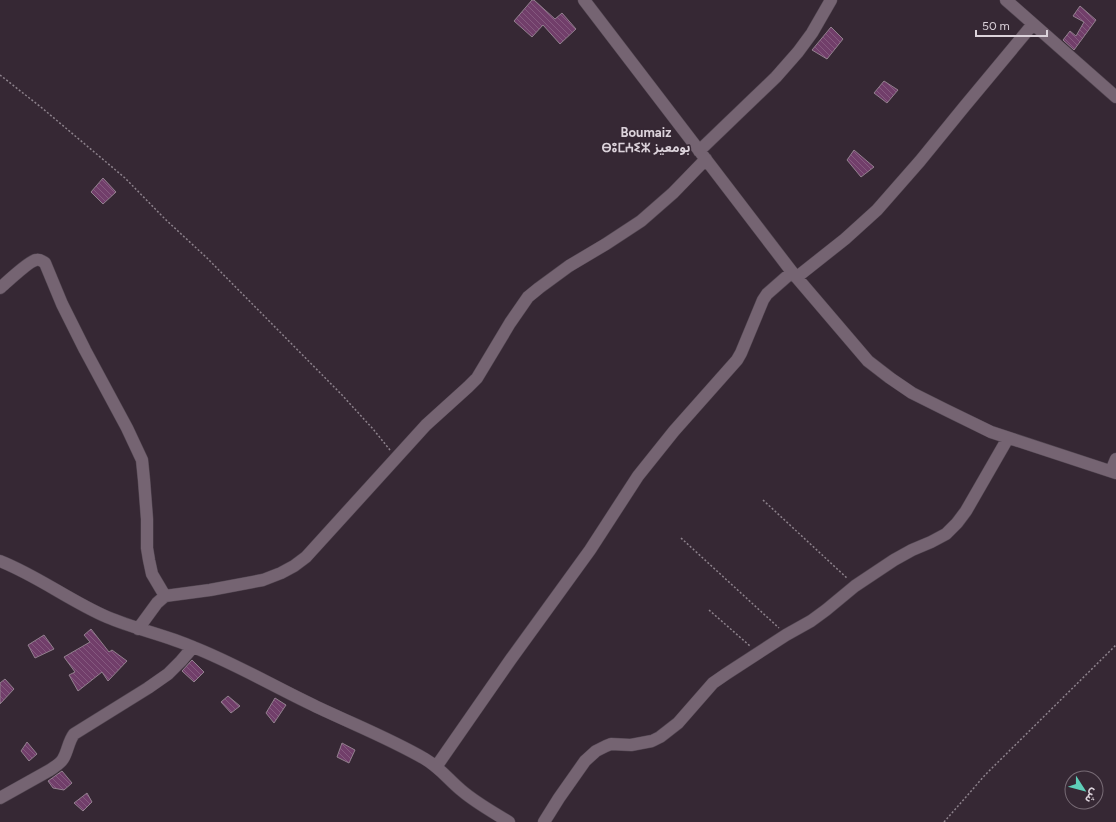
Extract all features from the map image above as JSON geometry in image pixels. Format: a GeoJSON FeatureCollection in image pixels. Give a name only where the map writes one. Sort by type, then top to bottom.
{"type":"FeatureCollection","features":[{"type":"Feature","properties":{"kind":"street"},"geometry":{"type":"LineString","coordinates":[[584,0],[794,274],[859,352],[873,366],[912,393],[991,432],[1114,472],[1116,459]]}},
{"type":"Feature","properties":{"kind":"street"},"geometry":{"type":"LineString","coordinates":[[138,628],[152,609],[165,596],[210,590],[263,580],[294,566],[306,557],[426,425],[477,378],[510,323],[528,297],[569,266],[641,221],[672,192],[703,155],[789,62],[812,33],[831,0]]}},
{"type":"Feature","properties":{"kind":"street"},"geometry":{"type":"LineString","coordinates":[[1006,0],[1116,97]]}},
{"type":"Feature","properties":{"kind":"street"},"geometry":{"type":"LineString","coordinates":[[436,767],[590,550],[638,476],[674,431],[741,353],[763,300],[767,294],[845,239],[877,210],[920,161],[1033,24]]}},
{"type":"Feature","properties":{"kind":"street"},"geometry":{"type":"LineString","coordinates":[[0,288],[30,263],[36,260],[41,260],[45,263],[62,304],[127,428],[142,460],[149,560],[152,574],[165,596]]}},
{"type":"Feature","properties":{"kind":"street"},"geometry":{"type":"LineString","coordinates":[[544,822],[585,761],[596,750],[611,744],[631,745],[652,742],[678,723],[713,683],[821,614],[855,586],[894,560],[946,534],[957,523],[974,497],[1008,438]]}},
{"type":"Feature","properties":{"kind":"street"},"geometry":{"type":"LineString","coordinates":[[0,561],[26,572],[86,607],[108,617],[166,636],[193,647],[424,758],[466,794],[509,822]]}},
{"type":"Feature","properties":{"kind":"street"},"geometry":{"type":"LineString","coordinates":[[0,798],[56,766],[63,759],[74,734],[168,674],[193,647]]}},
{"type":"Feature","properties":{"kind":"path"},"geometry":{"type":"LineString","coordinates":[[0,75],[42,108],[125,178],[207,258],[341,394],[373,428],[397,457]]}},
{"type":"Feature","properties":{"kind":"path"},"geometry":{"type":"LineString","coordinates":[[763,500],[855,586]]}},
{"type":"Feature","properties":{"kind":"path"},"geometry":{"type":"LineString","coordinates":[[681,538],[786,635]]}},
{"type":"Feature","properties":{"kind":"path"},"geometry":{"type":"LineString","coordinates":[[709,610],[759,654]]}},
{"type":"Feature","properties":{"kind":"path"},"geometry":{"type":"LineString","coordinates":[[944,822],[986,774],[1116,645]]}},
{"type":"Feature","properties":{"kind":"building"},"geometry":{"type":"Polygon","coordinates":[[[532,0],[534,0],[555,19],[562,13],[576,29],[560,44],[543,25],[532,37],[514,21],[532,0]]]}},
{"type":"Feature","properties":{"kind":"building"},"geometry":{"type":"Polygon","coordinates":[[[1080,6],[1096,20],[1074,50],[1063,40],[1070,31],[1076,36],[1084,22],[1073,16],[1080,6]]]}},
{"type":"Feature","properties":{"kind":"building"},"geometry":{"type":"Polygon","coordinates":[[[831,27],[843,39],[827,59],[812,50],[831,27]]]}},
{"type":"Feature","properties":{"kind":"building"},"geometry":{"type":"Polygon","coordinates":[[[884,81],[898,90],[887,103],[874,93],[884,81]]]}},
{"type":"Feature","properties":{"kind":"building"},"geometry":{"type":"Polygon","coordinates":[[[854,150],[874,167],[861,177],[847,160],[854,150]]]}},
{"type":"Feature","properties":{"kind":"building"},"geometry":{"type":"Polygon","coordinates":[[[103,178],[116,192],[103,204],[91,192],[103,178]]]}},
{"type":"Feature","properties":{"kind":"building"},"geometry":{"type":"Polygon","coordinates":[[[91,629],[109,652],[112,650],[127,661],[108,681],[102,672],[78,691],[69,675],[75,672],[64,657],[90,642],[84,635],[91,629]]]}},
{"type":"Feature","properties":{"kind":"building"},"geometry":{"type":"Polygon","coordinates":[[[44,635],[54,649],[35,658],[28,645],[44,635]]]}},
{"type":"Feature","properties":{"kind":"building"},"geometry":{"type":"Polygon","coordinates":[[[192,660],[204,672],[194,682],[182,671],[192,660]]]}},
{"type":"Feature","properties":{"kind":"building"},"geometry":{"type":"Polygon","coordinates":[[[5,679],[14,689],[0,704],[0,683],[5,679]]]}},
{"type":"Feature","properties":{"kind":"building"},"geometry":{"type":"Polygon","coordinates":[[[228,696],[240,706],[231,713],[221,702],[228,696]]]}},
{"type":"Feature","properties":{"kind":"building"},"geometry":{"type":"Polygon","coordinates":[[[275,698],[286,705],[274,723],[266,713],[275,698]]]}},
{"type":"Feature","properties":{"kind":"building"},"geometry":{"type":"Polygon","coordinates":[[[27,742],[37,754],[29,761],[21,751],[27,742]]]}},
{"type":"Feature","properties":{"kind":"building"},"geometry":{"type":"Polygon","coordinates":[[[342,743],[355,750],[349,763],[337,757],[342,743]]]}},
{"type":"Feature","properties":{"kind":"building"},"geometry":{"type":"Polygon","coordinates":[[[62,771],[72,783],[64,790],[53,788],[48,781],[62,771]]]}},
{"type":"Feature","properties":{"kind":"building"},"geometry":{"type":"Polygon","coordinates":[[[87,793],[92,802],[83,811],[74,803],[87,793]]]}},
{"type":"Feature","properties":{"kind":"district","name":"Boumaiz ⴱⵓⵎⵄⵉⵣ بومعيز"},"geometry":{"type":"Point","coordinates":[646,140]}}]}
